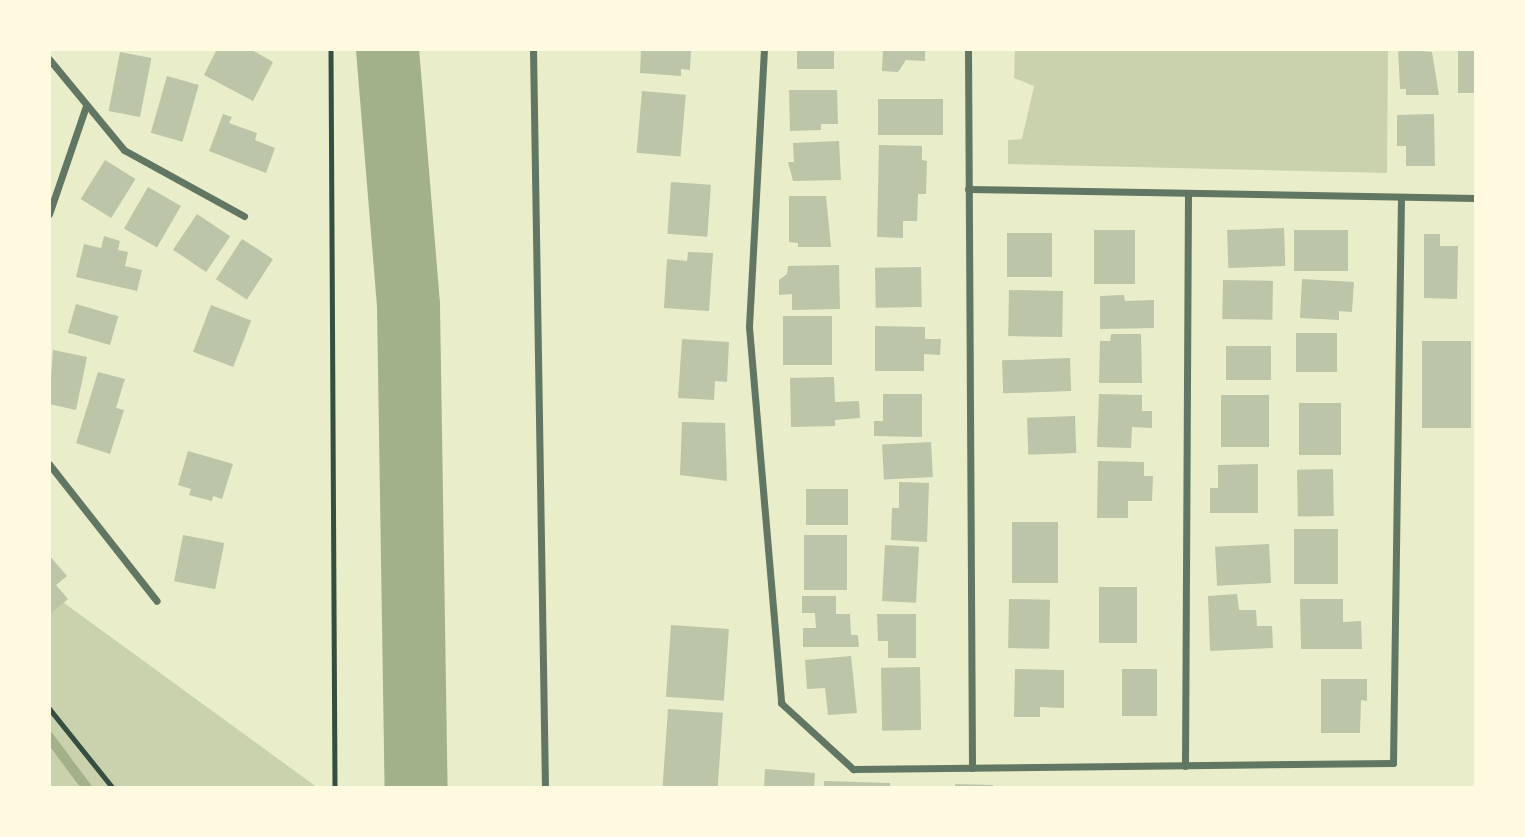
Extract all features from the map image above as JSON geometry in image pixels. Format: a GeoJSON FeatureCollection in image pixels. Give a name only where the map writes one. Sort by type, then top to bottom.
{"type":"FeatureCollection","features":[{"type":"Feature","properties":{"kind":"street"},"geometry":{"type":"LineString","coordinates":[[533,49],[545,788]]}},
{"type":"Feature","properties":{"kind":"street"},"geometry":{"type":"LineString","coordinates":[[764,49],[749,327],[782,703],[853,769],[1393,763],[1401,197]]}},
{"type":"Feature","properties":{"kind":"street"},"geometry":{"type":"LineString","coordinates":[[968,49],[972,768]]}},
{"type":"Feature","properties":{"kind":"street"},"geometry":{"type":"LineString","coordinates":[[49,59],[124,150],[244,216]]}},
{"type":"Feature","properties":{"kind":"street"},"geometry":{"type":"LineString","coordinates":[[49,214],[86,106]]}},
{"type":"Feature","properties":{"kind":"street"},"geometry":{"type":"LineString","coordinates":[[968,189],[1188,195],[1476,198]]}},
{"type":"Feature","properties":{"kind":"street"},"geometry":{"type":"LineString","coordinates":[[1185,766],[1188,195]]}},
{"type":"Feature","properties":{"kind":"street"},"geometry":{"type":"LineString","coordinates":[[49,464],[157,601]]}},
{"type":"Feature","properties":{"kind":"path"},"geometry":{"type":"LineString","coordinates":[[331,49],[335,788]]}},
{"type":"Feature","properties":{"kind":"path"},"geometry":{"type":"LineString","coordinates":[[49,708],[113,788]]}},
{"type":"Feature","properties":{"kind":"green space"},"geometry":{"type":"Polygon","coordinates":[[[1015,49],[1388,49],[1387,173],[1008,164],[1008,140],[1022,139],[1034,86],[1014,78],[1015,49]]]}},
{"type":"Feature","properties":{"kind":"green space"},"geometry":{"type":"Polygon","coordinates":[[[49,592],[318,788],[49,788],[49,592]]]}},
{"type":"Feature","properties":{"kind":"building"},"geometry":{"type":"Polygon","coordinates":[[[217,49],[250,49],[273,62],[253,101],[204,75],[217,49]]]}},
{"type":"Feature","properties":{"kind":"building"},"geometry":{"type":"Polygon","coordinates":[[[641,49],[691,49],[690,70],[681,69],[681,76],[640,73],[641,49]]]}},
{"type":"Feature","properties":{"kind":"building"},"geometry":{"type":"Polygon","coordinates":[[[797,49],[834,49],[834,69],[797,69],[797,49]]]}},
{"type":"Feature","properties":{"kind":"building"},"geometry":{"type":"Polygon","coordinates":[[[883,49],[925,49],[925,61],[906,60],[898,72],[882,71],[883,49]]]}},
{"type":"Feature","properties":{"kind":"building"},"geometry":{"type":"Polygon","coordinates":[[[1398,49],[1432,52],[1439,95],[1406,95],[1406,89],[1400,89],[1398,49]]]}},
{"type":"Feature","properties":{"kind":"building"},"geometry":{"type":"Polygon","coordinates":[[[1458,49],[1476,49],[1476,93],[1458,93],[1458,49]]]}},
{"type":"Feature","properties":{"kind":"building"},"geometry":{"type":"Polygon","coordinates":[[[120,52],[151,58],[140,117],[109,111],[120,52]]]}},
{"type":"Feature","properties":{"kind":"building"},"geometry":{"type":"Polygon","coordinates":[[[167,76],[199,85],[182,142],[151,133],[167,76]]]}},
{"type":"Feature","properties":{"kind":"building"},"geometry":{"type":"Polygon","coordinates":[[[789,90],[837,90],[838,124],[821,124],[821,130],[790,131],[789,90]]]}},
{"type":"Feature","properties":{"kind":"building"},"geometry":{"type":"Polygon","coordinates":[[[642,91],[686,95],[680,157],[637,153],[642,91]]]}},
{"type":"Feature","properties":{"kind":"building"},"geometry":{"type":"Polygon","coordinates":[[[878,99],[943,99],[943,135],[878,135],[878,99]]]}},
{"type":"Feature","properties":{"kind":"building"},"geometry":{"type":"Polygon","coordinates":[[[223,114],[232,117],[229,123],[257,133],[255,140],[275,148],[266,173],[209,151],[223,114]]]}},
{"type":"Feature","properties":{"kind":"building"},"geometry":{"type":"Polygon","coordinates":[[[1434,114],[1435,166],[1406,166],[1406,146],[1397,146],[1397,115],[1434,114]]]}},
{"type":"Feature","properties":{"kind":"building"},"geometry":{"type":"Polygon","coordinates":[[[839,141],[841,180],[793,181],[788,162],[794,162],[793,143],[839,141]]]}},
{"type":"Feature","properties":{"kind":"building"},"geometry":{"type":"Polygon","coordinates":[[[879,145],[922,146],[922,160],[927,161],[926,194],[918,194],[917,221],[903,221],[903,238],[877,237],[879,145]]]}},
{"type":"Feature","properties":{"kind":"building"},"geometry":{"type":"Polygon","coordinates":[[[105,160],[136,179],[111,218],[81,199],[105,160]]]}},
{"type":"Feature","properties":{"kind":"building"},"geometry":{"type":"Polygon","coordinates":[[[671,182],[711,185],[707,237],[667,234],[671,182]]]}},
{"type":"Feature","properties":{"kind":"building"},"geometry":{"type":"Polygon","coordinates":[[[148,187],[181,206],[157,248],[124,229],[148,187]]]}},
{"type":"Feature","properties":{"kind":"building"},"geometry":{"type":"Polygon","coordinates":[[[789,196],[826,196],[831,247],[798,247],[798,243],[789,242],[789,196]]]}},
{"type":"Feature","properties":{"kind":"building"},"geometry":{"type":"Polygon","coordinates":[[[197,214],[230,236],[206,272],[173,250],[197,214]]]}},
{"type":"Feature","properties":{"kind":"building"},"geometry":{"type":"Polygon","coordinates":[[[1284,228],[1285,266],[1228,268],[1227,230],[1284,228]]]}},
{"type":"Feature","properties":{"kind":"building"},"geometry":{"type":"Polygon","coordinates":[[[1094,230],[1135,230],[1135,284],[1094,284],[1094,230]]]}},
{"type":"Feature","properties":{"kind":"building"},"geometry":{"type":"Polygon","coordinates":[[[1294,230],[1348,230],[1348,271],[1294,271],[1294,230]]]}},
{"type":"Feature","properties":{"kind":"building"},"geometry":{"type":"Polygon","coordinates":[[[1007,233],[1052,233],[1052,277],[1007,277],[1007,233]]]}},
{"type":"Feature","properties":{"kind":"building"},"geometry":{"type":"Polygon","coordinates":[[[1424,234],[1440,234],[1440,246],[1458,246],[1457,299],[1424,298],[1424,234]]]}},
{"type":"Feature","properties":{"kind":"building"},"geometry":{"type":"Polygon","coordinates":[[[104,236],[120,241],[118,250],[128,252],[125,266],[142,270],[137,291],[76,277],[84,244],[101,248],[104,236]]]}},
{"type":"Feature","properties":{"kind":"building"},"geometry":{"type":"Polygon","coordinates":[[[242,239],[273,259],[247,299],[216,279],[242,239]]]}},
{"type":"Feature","properties":{"kind":"building"},"geometry":{"type":"Polygon","coordinates":[[[688,252],[713,253],[709,311],[664,308],[667,259],[687,261],[688,252]]]}},
{"type":"Feature","properties":{"kind":"building"},"geometry":{"type":"Polygon","coordinates":[[[839,265],[840,309],[792,310],[792,294],[779,295],[779,280],[787,274],[788,266],[839,265]]]}},
{"type":"Feature","properties":{"kind":"building"},"geometry":{"type":"Polygon","coordinates":[[[921,267],[922,307],[876,308],[875,268],[921,267]]]}},
{"type":"Feature","properties":{"kind":"building"},"geometry":{"type":"Polygon","coordinates":[[[1302,279],[1354,282],[1352,312],[1339,311],[1339,320],[1300,318],[1302,279]]]}},
{"type":"Feature","properties":{"kind":"building"},"geometry":{"type":"Polygon","coordinates":[[[1223,280],[1273,281],[1272,320],[1222,319],[1223,280]]]}},
{"type":"Feature","properties":{"kind":"building"},"geometry":{"type":"Polygon","coordinates":[[[1009,290],[1063,291],[1062,337],[1008,336],[1009,290]]]}},
{"type":"Feature","properties":{"kind":"building"},"geometry":{"type":"Polygon","coordinates":[[[1124,295],[1125,301],[1154,300],[1154,328],[1100,329],[1100,296],[1124,295]]]}},
{"type":"Feature","properties":{"kind":"building"},"geometry":{"type":"Polygon","coordinates":[[[76,304],[118,316],[110,345],[68,333],[76,304]]]}},
{"type":"Feature","properties":{"kind":"building"},"geometry":{"type":"Polygon","coordinates":[[[211,305],[251,320],[233,367],[193,352],[211,305]]]}},
{"type":"Feature","properties":{"kind":"building"},"geometry":{"type":"Polygon","coordinates":[[[783,316],[832,316],[832,365],[783,365],[783,316]]]}},
{"type":"Feature","properties":{"kind":"building"},"geometry":{"type":"Polygon","coordinates":[[[875,326],[925,327],[925,339],[941,339],[940,355],[924,354],[924,371],[875,371],[875,326]]]}},
{"type":"Feature","properties":{"kind":"building"},"geometry":{"type":"Polygon","coordinates":[[[1296,333],[1337,333],[1337,372],[1296,372],[1296,333]]]}},
{"type":"Feature","properties":{"kind":"building"},"geometry":{"type":"Polygon","coordinates":[[[1111,334],[1141,334],[1142,383],[1099,383],[1100,341],[1110,341],[1111,334]]]}},
{"type":"Feature","properties":{"kind":"building"},"geometry":{"type":"Polygon","coordinates":[[[682,339],[729,342],[727,382],[715,381],[714,400],[678,398],[682,339]]]}},
{"type":"Feature","properties":{"kind":"building"},"geometry":{"type":"Polygon","coordinates":[[[1422,341],[1471,341],[1471,428],[1422,428],[1422,341]]]}},
{"type":"Feature","properties":{"kind":"building"},"geometry":{"type":"Polygon","coordinates":[[[1226,346],[1271,346],[1271,380],[1226,380],[1226,346]]]}},
{"type":"Feature","properties":{"kind":"building"},"geometry":{"type":"Polygon","coordinates":[[[53,350],[87,357],[76,410],[49,404],[53,350]]]}},
{"type":"Feature","properties":{"kind":"building"},"geometry":{"type":"Polygon","coordinates":[[[1070,358],[1071,391],[1003,393],[1002,360],[1070,358]]]}},
{"type":"Feature","properties":{"kind":"building"},"geometry":{"type":"Polygon","coordinates":[[[98,372],[125,379],[116,408],[124,410],[110,454],[76,443],[98,372]]]}},
{"type":"Feature","properties":{"kind":"building"},"geometry":{"type":"Polygon","coordinates":[[[834,377],[835,402],[859,401],[860,418],[835,420],[835,426],[791,427],[790,378],[834,377]]]}},
{"type":"Feature","properties":{"kind":"building"},"geometry":{"type":"Polygon","coordinates":[[[883,394],[922,394],[922,437],[874,436],[874,421],[883,421],[883,394]]]}},
{"type":"Feature","properties":{"kind":"building"},"geometry":{"type":"Polygon","coordinates":[[[1099,394],[1142,395],[1142,411],[1152,411],[1152,428],[1132,427],[1131,448],[1097,447],[1099,394]]]}},
{"type":"Feature","properties":{"kind":"building"},"geometry":{"type":"Polygon","coordinates":[[[1221,395],[1269,395],[1269,447],[1221,447],[1221,395]]]}},
{"type":"Feature","properties":{"kind":"building"},"geometry":{"type":"Polygon","coordinates":[[[1299,403],[1341,403],[1341,455],[1299,455],[1299,403]]]}},
{"type":"Feature","properties":{"kind":"building"},"geometry":{"type":"Polygon","coordinates":[[[1075,416],[1076,453],[1028,455],[1027,418],[1075,416]]]}},
{"type":"Feature","properties":{"kind":"building"},"geometry":{"type":"Polygon","coordinates":[[[682,422],[725,423],[727,481],[680,475],[682,422]]]}},
{"type":"Feature","properties":{"kind":"building"},"geometry":{"type":"Polygon","coordinates":[[[931,442],[933,477],[884,480],[882,445],[931,442]]]}},
{"type":"Feature","properties":{"kind":"building"},"geometry":{"type":"Polygon","coordinates":[[[188,451],[233,464],[222,499],[213,496],[212,501],[189,495],[191,489],[178,485],[188,451]]]}},
{"type":"Feature","properties":{"kind":"building"},"geometry":{"type":"Polygon","coordinates":[[[1098,461],[1144,462],[1144,476],[1153,476],[1152,501],[1128,501],[1128,518],[1097,518],[1098,461]]]}},
{"type":"Feature","properties":{"kind":"building"},"geometry":{"type":"Polygon","coordinates":[[[1258,464],[1258,513],[1210,513],[1210,488],[1218,488],[1218,465],[1258,464]]]}},
{"type":"Feature","properties":{"kind":"building"},"geometry":{"type":"Polygon","coordinates":[[[1333,469],[1334,516],[1298,517],[1297,470],[1333,469]]]}},
{"type":"Feature","properties":{"kind":"building"},"geometry":{"type":"Polygon","coordinates":[[[899,482],[929,483],[927,542],[891,540],[892,508],[899,508],[899,482]]]}},
{"type":"Feature","properties":{"kind":"building"},"geometry":{"type":"Polygon","coordinates":[[[806,489],[848,489],[848,525],[806,525],[806,489]]]}},
{"type":"Feature","properties":{"kind":"building"},"geometry":{"type":"Polygon","coordinates":[[[1012,522],[1058,522],[1058,583],[1012,583],[1012,522]]]}},
{"type":"Feature","properties":{"kind":"building"},"geometry":{"type":"Polygon","coordinates":[[[1294,529],[1338,529],[1338,584],[1294,584],[1294,529]]]}},
{"type":"Feature","properties":{"kind":"building"},"geometry":{"type":"Polygon","coordinates":[[[183,535],[224,543],[215,589],[174,581],[183,535]]]}},
{"type":"Feature","properties":{"kind":"building"},"geometry":{"type":"Polygon","coordinates":[[[804,535],[847,535],[847,590],[804,590],[804,535]]]}},
{"type":"Feature","properties":{"kind":"building"},"geometry":{"type":"Polygon","coordinates":[[[1269,544],[1271,583],[1217,586],[1215,547],[1269,544]]]}},
{"type":"Feature","properties":{"kind":"building"},"geometry":{"type":"Polygon","coordinates":[[[885,545],[919,547],[916,603],[882,601],[885,545]]]}},
{"type":"Feature","properties":{"kind":"building"},"geometry":{"type":"Polygon","coordinates":[[[49,555],[67,576],[56,585],[68,599],[49,615],[49,555]]]}},
{"type":"Feature","properties":{"kind":"building"},"geometry":{"type":"Polygon","coordinates":[[[1099,587],[1137,587],[1137,643],[1099,643],[1099,587]]]}},
{"type":"Feature","properties":{"kind":"building"},"geometry":{"type":"Polygon","coordinates":[[[1237,594],[1239,610],[1256,610],[1257,626],[1272,626],[1273,648],[1210,651],[1208,596],[1237,594]]]}},
{"type":"Feature","properties":{"kind":"building"},"geometry":{"type":"Polygon","coordinates":[[[802,596],[836,596],[836,614],[850,614],[851,635],[858,635],[859,647],[803,647],[803,628],[816,628],[815,613],[802,613],[802,596]]]}},
{"type":"Feature","properties":{"kind":"building"},"geometry":{"type":"Polygon","coordinates":[[[1009,599],[1050,600],[1049,649],[1008,648],[1009,599]]]}},
{"type":"Feature","properties":{"kind":"building"},"geometry":{"type":"Polygon","coordinates":[[[1300,599],[1343,599],[1343,622],[1361,621],[1362,649],[1301,649],[1300,599]]]}},
{"type":"Feature","properties":{"kind":"building"},"geometry":{"type":"Polygon","coordinates":[[[877,614],[916,614],[916,658],[888,658],[888,641],[878,641],[877,614]]]}},
{"type":"Feature","properties":{"kind":"building"},"geometry":{"type":"Polygon","coordinates":[[[671,625],[729,629],[724,701],[666,697],[671,625]]]}},
{"type":"Feature","properties":{"kind":"building"},"geometry":{"type":"Polygon","coordinates":[[[851,656],[857,713],[828,715],[825,688],[807,689],[805,660],[851,656]]]}},
{"type":"Feature","properties":{"kind":"building"},"geometry":{"type":"Polygon","coordinates":[[[920,667],[921,730],[882,731],[881,668],[920,667]]]}},
{"type":"Feature","properties":{"kind":"building"},"geometry":{"type":"Polygon","coordinates":[[[1015,669],[1064,670],[1064,708],[1040,707],[1040,717],[1014,717],[1015,669]]]}},
{"type":"Feature","properties":{"kind":"building"},"geometry":{"type":"Polygon","coordinates":[[[1122,669],[1157,669],[1157,716],[1122,716],[1122,669]]]}},
{"type":"Feature","properties":{"kind":"building"},"geometry":{"type":"Polygon","coordinates":[[[1321,679],[1367,679],[1367,701],[1361,700],[1360,733],[1321,733],[1321,679]]]}},
{"type":"Feature","properties":{"kind":"building"},"geometry":{"type":"Polygon","coordinates":[[[668,709],[723,713],[718,788],[662,788],[668,709]]]}},
{"type":"Feature","properties":{"kind":"building"},"geometry":{"type":"Polygon","coordinates":[[[765,769],[815,773],[814,788],[764,788],[765,769]]]}},
{"type":"Feature","properties":{"kind":"building"},"geometry":{"type":"Polygon","coordinates":[[[824,781],[890,783],[890,788],[824,788],[824,781]]]}},
{"type":"Feature","properties":{"kind":"building"},"geometry":{"type":"Polygon","coordinates":[[[955,784],[993,785],[993,788],[955,788],[955,784]]]}},
{"type":"Feature","properties":{"kind":"waterway"},"geometry":{"type":"LineString","coordinates":[[387,49],[408,305],[416,788]]}},
{"type":"Feature","properties":{"kind":"waterway"},"geometry":{"type":"LineString","coordinates":[[49,737],[87,788]]}}]}
